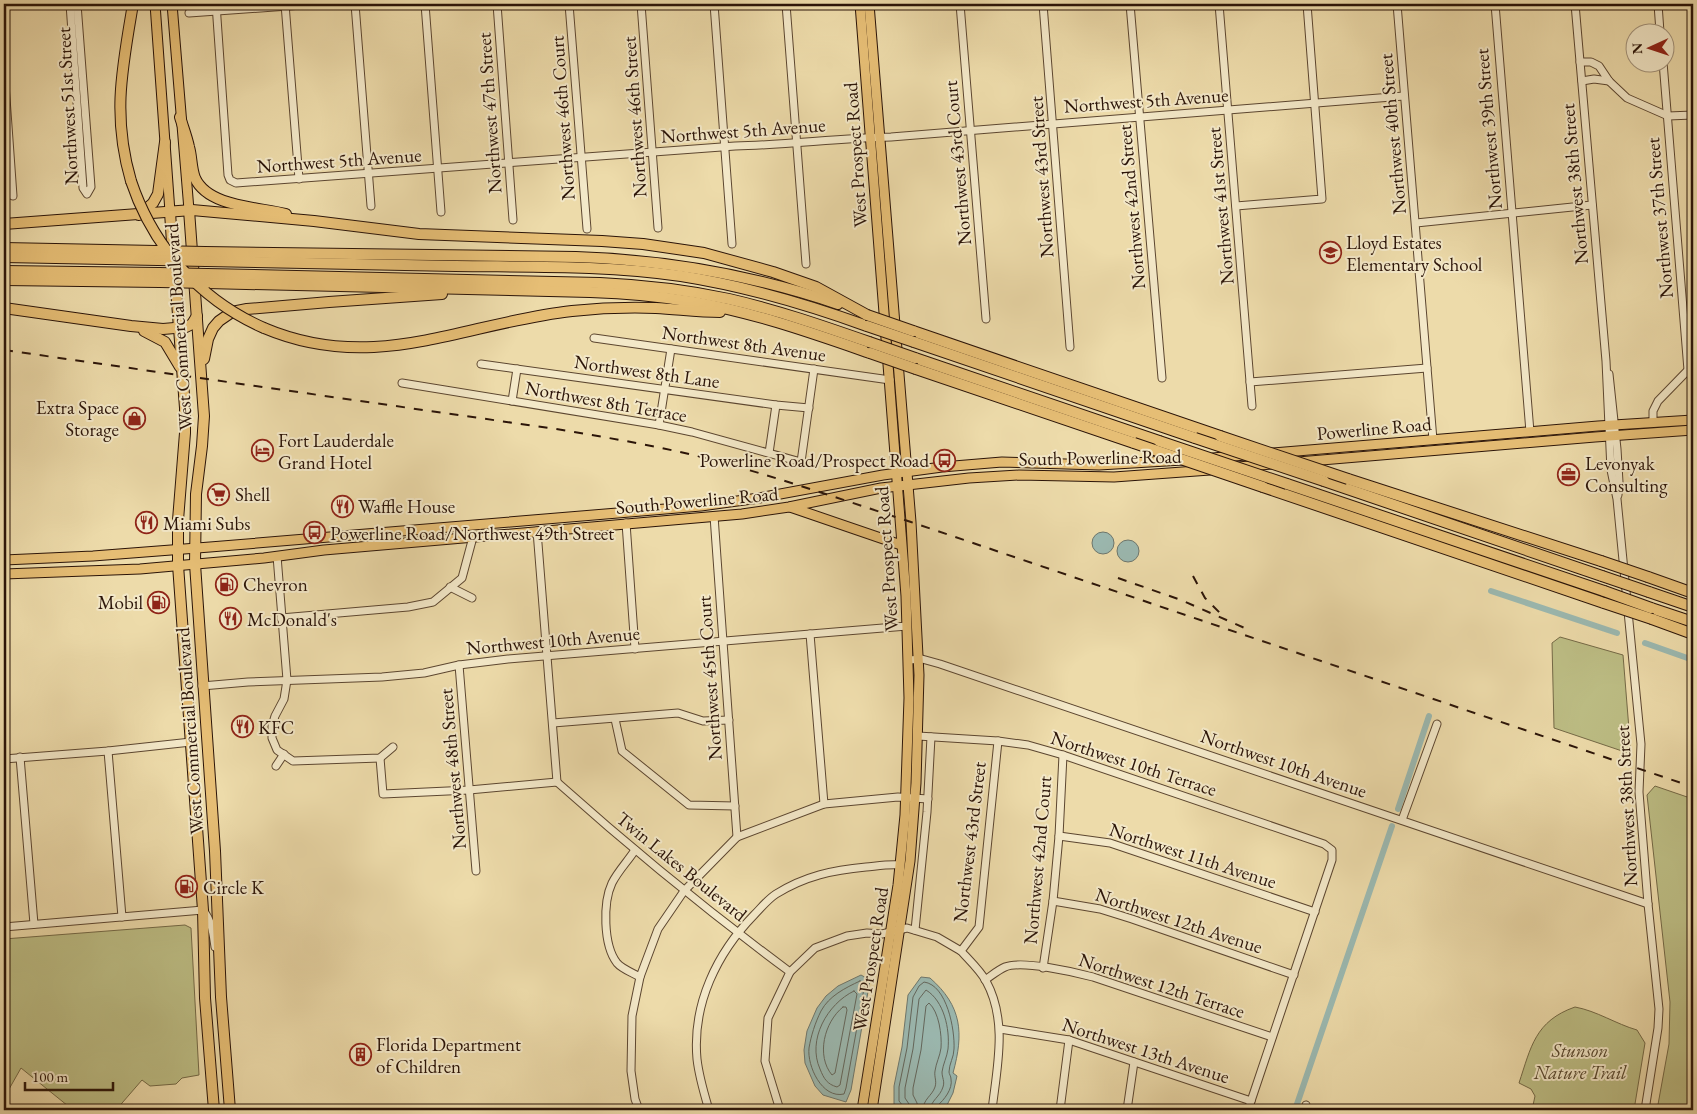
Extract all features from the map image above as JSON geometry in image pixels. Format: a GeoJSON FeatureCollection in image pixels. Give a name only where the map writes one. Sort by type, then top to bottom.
{"type":"FeatureCollection","features":[{"type":"Feature","properties":{"kind":"highway"},"geometry":{"type":"LineString","coordinates":[[133,4],[122,73],[120,99],[122,144],[131,181],[149,223],[174,260],[193,281],[215,300],[240,316],[264,328],[292,338],[321,345],[372,348],[408,344],[535,317],[581,310],[633,308],[695,312],[736,312]]}},
{"type":"Feature","properties":{"kind":"highway"},"geometry":{"type":"LineString","coordinates":[[180,117],[189,146],[195,176],[200,187],[212,197],[230,203],[314,221]]}},
{"type":"Feature","properties":{"kind":"highway"},"geometry":{"type":"LineString","coordinates":[[139,215],[153,203],[158,194],[165,142]]}},
{"type":"Feature","properties":{"kind":"highway"},"geometry":{"type":"LineString","coordinates":[[4,224],[188,210],[314,221],[419,234],[602,241],[674,248],[718,256],[816,287],[867,315],[914,337],[1195,438],[1693,607]]}},
{"type":"Feature","properties":{"kind":"highway","name":"West Commercial Boulevard"},"geometry":{"type":"LineString","coordinates":[[188,210],[202,370],[204,426],[196,494],[194,564],[230,1110]]}},
{"type":"Feature","properties":{"kind":"highway","name":"West Commercial Boulevard"},"geometry":{"type":"LineString","coordinates":[[170,212],[183,372],[185,434],[180,496],[178,565],[203,910],[205,998],[214,1110]]}},
{"type":"Feature","properties":{"kind":"highway"},"geometry":{"type":"LineString","coordinates":[[4,248],[158,256]]}},
{"type":"Feature","properties":{"kind":"highway"},"geometry":{"type":"LineString","coordinates":[[205,256],[575,267],[640,271],[746,288],[807,305],[867,326],[914,337],[1601,561],[1693,593]]}},
{"type":"Feature","properties":{"kind":"highway"},"geometry":{"type":"LineString","coordinates":[[4,257],[576,257],[641,261],[748,278],[804,293],[867,315]]}},
{"type":"Feature","properties":{"kind":"highway"},"geometry":{"type":"LineString","coordinates":[[4,271],[207,279],[592,283],[692,292],[750,304],[800,318],[1693,622]]}},
{"type":"Feature","properties":{"kind":"highway"},"geometry":{"type":"LineString","coordinates":[[4,280],[159,278]]}},
{"type":"Feature","properties":{"kind":"highway"},"geometry":{"type":"LineString","coordinates":[[207,279],[625,294],[695,302],[786,325],[1693,634]]}},
{"type":"Feature","properties":{"kind":"highway"},"geometry":{"type":"LineString","coordinates":[[202,370],[208,339],[213,328],[232,312],[247,309],[430,295],[482,289]]}},
{"type":"Feature","properties":{"kind":"highway"},"geometry":{"type":"LineString","coordinates":[[4,308],[131,326],[179,329],[189,326],[197,316]]}},
{"type":"Feature","properties":{"kind":"highway"},"geometry":{"type":"LineString","coordinates":[[131,326],[165,342],[183,372]]}},
{"type":"Feature","properties":{"kind":"highway"},"geometry":{"type":"LineString","coordinates":[[195,797],[204,844],[207,886],[209,889],[216,891]]}},
{"type":"Feature","properties":{"kind":"main road","name":"West Commercial Boulevard"},"geometry":{"type":"LineString","coordinates":[[155,4],[170,212]]}},
{"type":"Feature","properties":{"kind":"main road","name":"West Commercial Boulevard"},"geometry":{"type":"LineString","coordinates":[[172,4],[188,210]]}},
{"type":"Feature","properties":{"kind":"main road","name":"West Prospect Road"},"geometry":{"type":"LineString","coordinates":[[860,4],[875,137],[907,471],[918,736],[891,932],[862,1110]]}},
{"type":"Feature","properties":{"kind":"main road","name":"West Prospect Road"},"geometry":{"type":"LineString","coordinates":[[870,4],[875,137],[896,473],[907,626],[914,659],[909,730],[910,861],[872,1110]]}},
{"type":"Feature","properties":{"kind":"main road","name":"Powerline Road"},"geometry":{"type":"LineString","coordinates":[[1058,463],[1099,465],[1159,462],[1693,420]]}},
{"type":"Feature","properties":{"kind":"main road","name":"Powerline Road"},"geometry":{"type":"LineString","coordinates":[[1391,454],[1693,430]]}},
{"type":"Feature","properties":{"kind":"main road"},"geometry":{"type":"LineString","coordinates":[[1446,449],[1450,443],[1466,437]]}},
{"type":"Feature","properties":{"kind":"main road"},"geometry":{"type":"LineString","coordinates":[[1409,452],[1425,447],[1433,440]]}},
{"type":"Feature","properties":{"kind":"main road","name":"South Powerline Road"},"geometry":{"type":"LineString","coordinates":[[4,574],[117,571],[324,550],[714,516],[789,507],[908,484],[969,478],[1008,476],[1087,478],[1126,476],[1391,454]]}},
{"type":"Feature","properties":{"kind":"main road"},"geometry":{"type":"LineString","coordinates":[[1126,476],[1137,469],[1159,462]]}},
{"type":"Feature","properties":{"kind":"main road","name":"South Powerline Road"},"geometry":{"type":"LineString","coordinates":[[4,560],[93,556],[638,511],[751,500],[907,471],[991,463],[1058,463]]}},
{"type":"Feature","properties":{"kind":"main road"},"geometry":{"type":"LineString","coordinates":[[789,507],[902,545]]}},
{"type":"Feature","properties":{"kind":"main road"},"geometry":{"type":"LineString","coordinates":[[626,523],[638,511]]}},
{"type":"Feature","properties":{"kind":"main road"},"geometry":{"type":"LineString","coordinates":[[609,524],[626,512]]}},
{"type":"Feature","properties":{"kind":"main road"},"geometry":{"type":"LineString","coordinates":[[473,537],[476,524]]}},
{"type":"Feature","properties":{"kind":"street","name":"Northwest 51st Street"},"geometry":{"type":"LineString","coordinates":[[70,4],[83,188],[87,194],[91,187],[84,74],[77,4]]}},
{"type":"Feature","properties":{"kind":"street"},"geometry":{"type":"LineString","coordinates":[[189,13],[216,8],[316,4]]}},
{"type":"Feature","properties":{"kind":"street"},"geometry":{"type":"LineString","coordinates":[[355,4],[371,206]]}},
{"type":"Feature","properties":{"kind":"street"},"geometry":{"type":"LineString","coordinates":[[425,4],[441,212]]}},
{"type":"Feature","properties":{"kind":"street","name":"Northwest 47th Street"},"geometry":{"type":"LineString","coordinates":[[497,4],[513,220]]}},
{"type":"Feature","properties":{"kind":"street","name":"Northwest 46th Court"},"geometry":{"type":"LineString","coordinates":[[569,4],[587,229]]}},
{"type":"Feature","properties":{"kind":"street","name":"Northwest 46th Street"},"geometry":{"type":"LineString","coordinates":[[641,4],[658,228]]}},
{"type":"Feature","properties":{"kind":"street"},"geometry":{"type":"LineString","coordinates":[[714,4],[732,244]]}},
{"type":"Feature","properties":{"kind":"street"},"geometry":{"type":"LineString","coordinates":[[786,4],[806,264]]}},
{"type":"Feature","properties":{"kind":"street","name":"Northwest 43rd Court"},"geometry":{"type":"LineString","coordinates":[[960,4],[986,319]]}},
{"type":"Feature","properties":{"kind":"street","name":"Northwest 43rd Street"},"geometry":{"type":"LineString","coordinates":[[1043,4],[1070,347]]}},
{"type":"Feature","properties":{"kind":"street","name":"Northwest 42nd Street"},"geometry":{"type":"LineString","coordinates":[[1130,4],[1162,378]]}},
{"type":"Feature","properties":{"kind":"street","name":"Northwest 41st Street"},"geometry":{"type":"LineString","coordinates":[[1219,4],[1252,406]]}},
{"type":"Feature","properties":{"kind":"street"},"geometry":{"type":"LineString","coordinates":[[1236,206],[1322,200],[1306,4]]}},
{"type":"Feature","properties":{"kind":"street","name":"Northwest 40th Street"},"geometry":{"type":"LineString","coordinates":[[1397,4],[1433,440]]}},
{"type":"Feature","properties":{"kind":"street","name":"Northwest 39th Street"},"geometry":{"type":"LineString","coordinates":[[1495,4],[1530,432]]}},
{"type":"Feature","properties":{"kind":"street","name":"Northwest 38th Street"},"geometry":{"type":"LineString","coordinates":[[1575,4],[1606,361],[1611,382],[1612,474],[1617,499],[1641,744],[1639,792],[1659,1009],[1658,1028],[1645,1110]]}},
{"type":"Feature","properties":{"kind":"street"},"geometry":{"type":"LineString","coordinates":[[1658,4],[1659,22]]}},
{"type":"Feature","properties":{"kind":"street"},"geometry":{"type":"LineString","coordinates":[[286,5],[299,179]]}},
{"type":"Feature","properties":{"kind":"street","name":"Northwest 5th Avenue"},"geometry":{"type":"LineString","coordinates":[[216,8],[229,177],[233,183],[1053,124],[1404,96]]}},
{"type":"Feature","properties":{"kind":"street"},"geometry":{"type":"LineString","coordinates":[[1580,62],[1591,62],[1598,66],[1609,81],[1627,98],[1668,116],[1693,114]]}},
{"type":"Feature","properties":{"kind":"street"},"geometry":{"type":"LineString","coordinates":[[4,70],[13,196]]}},
{"type":"Feature","properties":{"kind":"street","name":"Northwest 37th Street"},"geometry":{"type":"LineString","coordinates":[[1664,72],[1691,368]]}},
{"type":"Feature","properties":{"kind":"street"},"geometry":{"type":"LineString","coordinates":[[74,74],[84,74]]}},
{"type":"Feature","properties":{"kind":"street"},"geometry":{"type":"LineString","coordinates":[[1582,81],[1594,79],[1609,81]]}},
{"type":"Feature","properties":{"kind":"street"},"geometry":{"type":"LineString","coordinates":[[1416,223],[1592,205]]}},
{"type":"Feature","properties":{"kind":"street","name":"Northwest 8th Avenue"},"geometry":{"type":"LineString","coordinates":[[594,338],[890,380]]}},
{"type":"Feature","properties":{"kind":"street"},"geometry":{"type":"LineString","coordinates":[[659,425],[671,349]]}},
{"type":"Feature","properties":{"kind":"street","name":"Northwest 8th Lane"},"geometry":{"type":"LineString","coordinates":[[481,364],[809,408]]}},
{"type":"Feature","properties":{"kind":"street"},"geometry":{"type":"LineString","coordinates":[[1250,382],[1427,368]]}},
{"type":"Feature","properties":{"kind":"street"},"geometry":{"type":"LineString","coordinates":[[1653,422],[1653,411],[1658,401],[1691,368]]}},
{"type":"Feature","properties":{"kind":"street"},"geometry":{"type":"LineString","coordinates":[[512,401],[517,369]]}},
{"type":"Feature","properties":{"kind":"street"},"geometry":{"type":"LineString","coordinates":[[809,408],[814,369]]}},
{"type":"Feature","properties":{"kind":"street","name":"Northwest 8th Terrace"},"geometry":{"type":"LineString","coordinates":[[402,383],[659,425],[769,452],[801,462],[809,408]]}},
{"type":"Feature","properties":{"kind":"street"},"geometry":{"type":"LineString","coordinates":[[769,452],[776,405]]}},
{"type":"Feature","properties":{"kind":"street","name":"Northwest 45th Court"},"geometry":{"type":"LineString","coordinates":[[714,516],[737,837]]}},
{"type":"Feature","properties":{"kind":"street"},"geometry":{"type":"LineString","coordinates":[[626,523],[635,649]]}},
{"type":"Feature","properties":{"kind":"street"},"geometry":{"type":"LineString","coordinates":[[380,758],[383,794],[469,790],[557,782],[537,531]]}},
{"type":"Feature","properties":{"kind":"street"},"geometry":{"type":"LineString","coordinates":[[282,618],[408,608],[433,602],[462,578],[473,537]]}},
{"type":"Feature","properties":{"kind":"street"},"geometry":{"type":"LineString","coordinates":[[277,556],[287,680],[284,699],[272,726],[272,738],[277,750],[293,761],[380,758],[393,747]]}},
{"type":"Feature","properties":{"kind":"street"},"geometry":{"type":"LineString","coordinates":[[450,587],[472,598]]}},
{"type":"Feature","properties":{"kind":"street","name":"Northwest 10th Avenue"},"geometry":{"type":"LineString","coordinates":[[202,686],[287,680],[382,677],[424,672],[460,664],[907,626]]}},
{"type":"Feature","properties":{"kind":"street"},"geometry":{"type":"LineString","coordinates":[[810,634],[824,804]]}},
{"type":"Feature","properties":{"kind":"street","name":"Northwest 10th Avenue"},"geometry":{"type":"LineString","coordinates":[[914,659],[940,664],[1648,904]]}},
{"type":"Feature","properties":{"kind":"street","name":"Northwest 48th Street"},"geometry":{"type":"LineString","coordinates":[[460,664],[476,871]]}},
{"type":"Feature","properties":{"kind":"street"},"geometry":{"type":"LineString","coordinates":[[553,723],[678,713],[704,721],[729,720]]}},
{"type":"Feature","properties":{"kind":"street"},"geometry":{"type":"LineString","coordinates":[[615,719],[622,750],[689,805],[735,806]]}},
{"type":"Feature","properties":{"kind":"street"},"geometry":{"type":"LineString","coordinates":[[1402,820],[1437,724]]}},
{"type":"Feature","properties":{"kind":"street","name":"Northwest 10th Terrace"},"geometry":{"type":"LineString","coordinates":[[918,736],[998,741],[1028,745],[1063,755],[1324,844],[1332,850],[1332,860],[1315,912]]}},
{"type":"Feature","properties":{"kind":"street"},"geometry":{"type":"LineString","coordinates":[[915,930],[928,799],[931,737]]}},
{"type":"Feature","properties":{"kind":"street","name":"Northwest 43rd Street"},"geometry":{"type":"LineString","coordinates":[[992,1110],[999,1056],[1000,1029],[996,1004],[985,980],[961,950],[979,927],[998,741]]}},
{"type":"Feature","properties":{"kind":"street"},"geometry":{"type":"LineString","coordinates":[[4,759],[191,742]]}},
{"type":"Feature","properties":{"kind":"street"},"geometry":{"type":"LineString","coordinates":[[108,751],[122,917]]}},
{"type":"Feature","properties":{"kind":"street"},"geometry":{"type":"LineString","coordinates":[[276,766],[284,754]]}},
{"type":"Feature","properties":{"kind":"street","name":"Northwest 42nd Court"},"geometry":{"type":"LineString","coordinates":[[1043,968],[1053,900],[1059,836],[1063,755]]}},
{"type":"Feature","properties":{"kind":"street"},"geometry":{"type":"LineString","coordinates":[[20,757],[34,924]]}},
{"type":"Feature","properties":{"kind":"street","name":"Twin Lakes Boulevard"},"geometry":{"type":"LineString","coordinates":[[557,782],[684,891],[790,972]]}},
{"type":"Feature","properties":{"kind":"street"},"geometry":{"type":"LineString","coordinates":[[639,1110],[635,1099],[631,1071],[631,1042],[632,1016],[640,977],[658,929],[684,891],[737,837],[824,804],[911,797],[928,799]]}},
{"type":"Feature","properties":{"kind":"street","name":"Northwest 11th Avenue"},"geometry":{"type":"LineString","coordinates":[[1059,836],[1110,843],[1315,912]]}},
{"type":"Feature","properties":{"kind":"street"},"geometry":{"type":"LineString","coordinates":[[635,850],[612,882],[606,902],[609,948],[618,964],[640,977]]}},
{"type":"Feature","properties":{"kind":"street"},"geometry":{"type":"LineString","coordinates":[[709,1110],[701,1084],[697,1057],[697,1033],[702,1002],[711,974],[737,933],[775,895],[802,880],[834,870],[900,865]]}},
{"type":"Feature","properties":{"kind":"street","name":"Northwest 12th Avenue"},"geometry":{"type":"LineString","coordinates":[[1053,900],[1100,909],[1132,918],[1294,975]]}},
{"type":"Feature","properties":{"kind":"street"},"geometry":{"type":"LineString","coordinates":[[4,927],[203,910]]}},
{"type":"Feature","properties":{"kind":"street","name":"West Commercial Boulevard"},"geometry":{"type":"LineString","coordinates":[[203,910],[212,926],[220,978]]}},
{"type":"Feature","properties":{"kind":"street"},"geometry":{"type":"LineString","coordinates":[[1248,1110],[1315,912]]}},
{"type":"Feature","properties":{"kind":"street"},"geometry":{"type":"LineString","coordinates":[[780,1110],[765,1060],[768,1018],[790,972],[815,948],[847,936],[867,933],[882,934],[907,928],[937,937],[961,950]]}},
{"type":"Feature","properties":{"kind":"street","name":"Northwest 12th Terrace"},"geometry":{"type":"LineString","coordinates":[[985,980],[1005,967],[1016,964],[1093,977],[1272,1037]]}},
{"type":"Feature","properties":{"kind":"street","name":"Northwest 13th Avenue"},"geometry":{"type":"LineString","coordinates":[[1000,1029],[1069,1040],[1251,1100]]}},
{"type":"Feature","properties":{"kind":"street"},"geometry":{"type":"LineString","coordinates":[[1060,1110],[1069,1040]]}},
{"type":"Feature","properties":{"kind":"street"},"geometry":{"type":"LineString","coordinates":[[1128,1110],[1134,1062]]}},
{"type":"Feature","properties":{"kind":"green space"},"geometry":{"type":"Polygon","coordinates":[[[1560,637],[1623,655],[1631,754],[1554,728],[1552,643],[1560,637]]]}},
{"type":"Feature","properties":{"kind":"green space"},"geometry":{"type":"Polygon","coordinates":[[[1655,786],[1693,799],[1693,1110],[1657,1110],[1669,1044],[1670,1002],[1647,795],[1655,786]]]}},
{"type":"Feature","properties":{"kind":"green space"},"geometry":{"type":"Polygon","coordinates":[[[185,925],[191,928],[199,1075],[182,1078],[176,1084],[150,1086],[142,1080],[116,1110],[73,1110],[21,1068],[4,1098],[4,939],[185,925]]]}},
{"type":"Feature","properties":{"kind":"green space","name":"Stunson Nature Trail"},"geometry":{"type":"Polygon","coordinates":[[[1575,1007],[1591,1011],[1637,1030],[1645,1043],[1634,1110],[1532,1110],[1535,1096],[1531,1089],[1519,1083],[1531,1047],[1536,1037],[1551,1020],[1575,1007]]]}},
{"type":"Feature","properties":{"kind":"water"},"geometry":{"type":"Polygon","coordinates":[[[1099,532],[1107,532],[1114,539],[1114,547],[1107,554],[1099,554],[1092,547],[1092,539],[1099,532]]]}},
{"type":"Feature","properties":{"kind":"water"},"geometry":{"type":"Polygon","coordinates":[[[1128,540],[1136,543],[1139,551],[1136,559],[1128,562],[1120,559],[1117,551],[1120,543],[1128,540]]]}},
{"type":"Feature","properties":{"kind":"water"},"geometry":{"type":"Polygon","coordinates":[[[861,975],[870,980],[851,1090],[846,1102],[823,1095],[815,1086],[805,1063],[804,1050],[807,1031],[817,1008],[826,996],[838,986],[861,975]]]}},
{"type":"Feature","properties":{"kind":"water"},"geometry":{"type":"Polygon","coordinates":[[[921,977],[930,978],[941,988],[949,999],[958,1021],[959,1045],[953,1073],[957,1076],[953,1093],[946,1107],[931,1110],[902,1110],[894,1104],[894,1086],[902,1047],[908,995],[921,977]]]}},
{"type":"Feature","properties":{"kind":"waterway"},"geometry":{"type":"LineString","coordinates":[[1491,591],[1617,633]]}},
{"type":"Feature","properties":{"kind":"waterway"},"geometry":{"type":"LineString","coordinates":[[1645,643],[1693,660]]}},
{"type":"Feature","properties":{"kind":"waterway"},"geometry":{"type":"LineString","coordinates":[[1398,809],[1429,716]]}},
{"type":"Feature","properties":{"kind":"waterway"},"geometry":{"type":"LineString","coordinates":[[1295,1110],[1392,826]]}},
{"type":"Feature","properties":{"kind":"railway"},"geometry":{"type":"LineString","coordinates":[[4,350],[556,429],[617,439],[717,461],[911,522],[1693,787]]}},
{"type":"Feature","properties":{"kind":"railway"},"geometry":{"type":"LineString","coordinates":[[1193,576],[1205,598],[1220,613]]}},
{"type":"Feature","properties":{"kind":"railway"},"geometry":{"type":"LineString","coordinates":[[1118,578],[1181,600],[1247,629]]}},
{"type":"Feature","properties":{"kind":"place","name":"Lloyd Estates Elementary School"},"geometry":{"type":"Point","coordinates":[1330,253]}},
{"type":"Feature","properties":{"kind":"place","name":"Extra Space Storage"},"geometry":{"type":"Point","coordinates":[135,418]}},
{"type":"Feature","properties":{"kind":"place","name":"Fort Lauderdale Grand Hotel"},"geometry":{"type":"Point","coordinates":[262,451]}},
{"type":"Feature","properties":{"kind":"place","name":"Powerline Road/Prospect Road"},"geometry":{"type":"Point","coordinates":[945,460]}},
{"type":"Feature","properties":{"kind":"place","name":"Levonyak Consulting"},"geometry":{"type":"Point","coordinates":[1569,474]}},
{"type":"Feature","properties":{"kind":"place","name":"Shell"},"geometry":{"type":"Point","coordinates":[219,494]}},
{"type":"Feature","properties":{"kind":"place","name":"Waffle House"},"geometry":{"type":"Point","coordinates":[342,506]}},
{"type":"Feature","properties":{"kind":"place","name":"Miami Subs"},"geometry":{"type":"Point","coordinates":[147,523]}},
{"type":"Feature","properties":{"kind":"place","name":"Powerline Road/Northwest 49th Street"},"geometry":{"type":"Point","coordinates":[314,533]}},
{"type":"Feature","properties":{"kind":"place","name":"Chevron"},"geometry":{"type":"Point","coordinates":[227,584]}},
{"type":"Feature","properties":{"kind":"place","name":"Mobil"},"geometry":{"type":"Point","coordinates":[159,602]}},
{"type":"Feature","properties":{"kind":"place","name":"McDonald's"},"geometry":{"type":"Point","coordinates":[231,619]}},
{"type":"Feature","properties":{"kind":"place","name":"KFC"},"geometry":{"type":"Point","coordinates":[242,727]}},
{"type":"Feature","properties":{"kind":"place","name":"Circle K"},"geometry":{"type":"Point","coordinates":[187,887]}},
{"type":"Feature","properties":{"kind":"place","name":"Florida Department of Children"},"geometry":{"type":"Point","coordinates":[360,1055]}}]}
